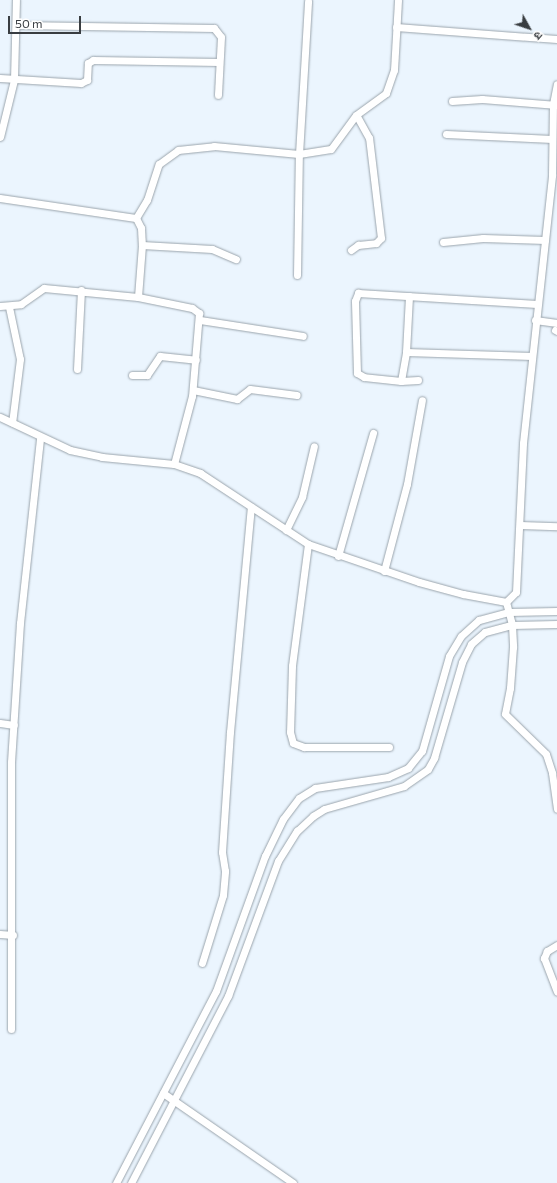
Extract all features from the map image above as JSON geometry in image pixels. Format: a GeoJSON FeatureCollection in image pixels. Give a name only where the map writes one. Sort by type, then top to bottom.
{"type":"FeatureCollection","features":[{"type":"Feature","properties":{"kind":"street"},"geometry":{"type":"LineString","coordinates":[[0,137],[14,80],[17,25],[16,0]]}},
{"type":"Feature","properties":{"kind":"street"},"geometry":{"type":"LineString","coordinates":[[136,218],[147,200],[159,164],[178,150],[214,146],[299,154],[331,148],[356,115],[380,99],[389,87],[394,70],[398,0]]}},
{"type":"Feature","properties":{"kind":"street"},"geometry":{"type":"LineString","coordinates":[[297,275],[299,154],[308,1]]}},
{"type":"Feature","properties":{"kind":"street"},"geometry":{"type":"LineString","coordinates":[[17,25],[210,27],[217,30],[221,37],[218,95]]}},
{"type":"Feature","properties":{"kind":"street"},"geometry":{"type":"LineString","coordinates":[[396,26],[557,39]]}},
{"type":"Feature","properties":{"kind":"street"},"geometry":{"type":"LineString","coordinates":[[0,78],[14,80],[85,82],[88,63],[93,60],[219,62]]}},
{"type":"Feature","properties":{"kind":"street"},"geometry":{"type":"LineString","coordinates":[[506,602],[516,592],[523,443],[536,304],[545,240],[552,169],[552,139],[557,84]]}},
{"type":"Feature","properties":{"kind":"street"},"geometry":{"type":"LineString","coordinates":[[452,101],[482,99],[555,104]]}},
{"type":"Feature","properties":{"kind":"street"},"geometry":{"type":"LineString","coordinates":[[351,250],[358,245],[376,243],[381,238],[369,138],[356,115]]}},
{"type":"Feature","properties":{"kind":"street"},"geometry":{"type":"LineString","coordinates":[[446,134],[552,139]]}},
{"type":"Feature","properties":{"kind":"street"},"geometry":{"type":"LineString","coordinates":[[0,198],[136,218]]}},
{"type":"Feature","properties":{"kind":"street"},"geometry":{"type":"LineString","coordinates":[[136,218],[141,228],[142,245],[138,296]]}},
{"type":"Feature","properties":{"kind":"street"},"geometry":{"type":"LineString","coordinates":[[443,242],[483,238],[545,240]]}},
{"type":"Feature","properties":{"kind":"street"},"geometry":{"type":"LineString","coordinates":[[142,245],[212,249],[236,259]]}},
{"type":"Feature","properties":{"kind":"street"},"geometry":{"type":"LineString","coordinates":[[0,306],[21,304],[44,288],[138,296],[192,308],[199,312],[200,320],[193,390],[174,464]]}},
{"type":"Feature","properties":{"kind":"street"},"geometry":{"type":"LineString","coordinates":[[77,369],[81,290]]}},
{"type":"Feature","properties":{"kind":"street"},"geometry":{"type":"LineString","coordinates":[[418,380],[401,381],[364,377],[357,372],[355,301],[358,293],[362,292],[536,304]]}},
{"type":"Feature","properties":{"kind":"street"},"geometry":{"type":"LineString","coordinates":[[401,381],[406,352],[409,296]]}},
{"type":"Feature","properties":{"kind":"street"},"geometry":{"type":"LineString","coordinates":[[9,306],[20,359],[12,423]]}},
{"type":"Feature","properties":{"kind":"street"},"geometry":{"type":"LineString","coordinates":[[200,320],[303,336]]}},
{"type":"Feature","properties":{"kind":"street"},"geometry":{"type":"LineString","coordinates":[[535,320],[557,322]]}},
{"type":"Feature","properties":{"kind":"street"},"geometry":{"type":"LineString","coordinates":[[406,352],[532,356]]}},
{"type":"Feature","properties":{"kind":"street"},"geometry":{"type":"LineString","coordinates":[[132,375],[147,375],[160,356],[196,360]]}},
{"type":"Feature","properties":{"kind":"street"},"geometry":{"type":"LineString","coordinates":[[193,390],[237,399],[250,389],[297,394]]}},
{"type":"Feature","properties":{"kind":"street"},"geometry":{"type":"LineString","coordinates":[[384,570],[407,484],[422,400]]}},
{"type":"Feature","properties":{"kind":"street"},"geometry":{"type":"LineString","coordinates":[[0,417],[40,438],[84,454],[174,464],[200,473],[308,544],[338,556],[462,594],[506,602]]}},
{"type":"Feature","properties":{"kind":"street"},"geometry":{"type":"LineString","coordinates":[[338,556],[373,433]]}},
{"type":"Feature","properties":{"kind":"street"},"geometry":{"type":"LineString","coordinates":[[11,1029],[10,986],[13,935],[10,804],[20,623],[40,438]]}},
{"type":"Feature","properties":{"kind":"street"},"geometry":{"type":"LineString","coordinates":[[286,530],[302,497],[314,446]]}},
{"type":"Feature","properties":{"kind":"street"},"geometry":{"type":"LineString","coordinates":[[202,963],[223,895],[225,871],[222,852],[229,747],[251,507]]}},
{"type":"Feature","properties":{"kind":"street"},"geometry":{"type":"LineString","coordinates":[[520,525],[557,526]]}},
{"type":"Feature","properties":{"kind":"street"},"geometry":{"type":"LineString","coordinates":[[308,544],[292,666],[291,738],[293,743],[304,747],[388,747]]}},
{"type":"Feature","properties":{"kind":"street"},"geometry":{"type":"LineString","coordinates":[[506,602],[512,626],[512,664],[505,714],[546,754],[552,773],[557,809]]}},
{"type":"Feature","properties":{"kind":"street"},"geometry":{"type":"LineString","coordinates":[[116,1183],[216,991],[266,856],[283,819],[299,798],[315,788],[388,777],[408,768],[422,751],[449,656],[461,636],[479,620],[509,612],[557,611]]}},
{"type":"Feature","properties":{"kind":"street"},"geometry":{"type":"LineString","coordinates":[[131,1183],[228,996],[278,861],[297,831],[313,816],[324,809],[404,786],[428,769],[434,758],[462,662],[472,644],[485,632],[512,626],[557,624]]}},
{"type":"Feature","properties":{"kind":"street"},"geometry":{"type":"LineString","coordinates":[[0,724],[14,725]]}},
{"type":"Feature","properties":{"kind":"street"},"geometry":{"type":"LineString","coordinates":[[0,934],[13,935]]}},
{"type":"Feature","properties":{"kind":"street"},"geometry":{"type":"LineString","coordinates":[[557,945],[547,951],[544,958],[557,992]]}},
{"type":"Feature","properties":{"kind":"street"},"geometry":{"type":"LineString","coordinates":[[163,1093],[293,1183]]}}]}
